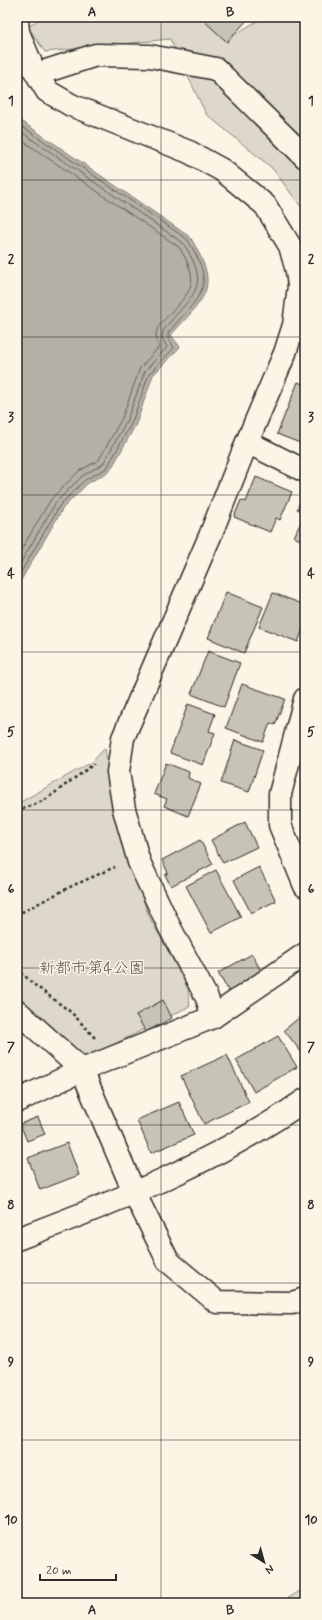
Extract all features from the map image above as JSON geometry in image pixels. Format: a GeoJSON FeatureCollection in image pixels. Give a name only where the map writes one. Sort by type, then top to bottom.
{"type":"FeatureCollection","features":[{"type":"Feature","properties":{"kind":"street"},"geometry":{"type":"LineString","coordinates":[[17,19],[18,32],[37,74],[47,91],[71,105],[189,152],[222,170],[265,205],[290,246],[297,271],[298,286],[294,325],[285,353],[247,442],[210,536],[144,687],[122,743],[118,772],[124,809],[138,856],[169,926],[207,998],[213,1017]]}},
{"type":"Feature","properties":{"kind":"street"},"geometry":{"type":"LineString","coordinates":[[37,74],[96,55],[150,56],[216,69],[305,157]]}},
{"type":"Feature","properties":{"kind":"street"},"geometry":{"type":"LineString","coordinates":[[247,442],[305,471]]}},
{"type":"Feature","properties":{"kind":"street"},"geometry":{"type":"LineString","coordinates":[[305,698],[280,794],[280,825],[305,886]]}},
{"type":"Feature","properties":{"kind":"street"},"geometry":{"type":"LineString","coordinates":[[17,1101],[82,1070],[213,1017],[305,954]]}},
{"type":"Feature","properties":{"kind":"street"},"geometry":{"type":"LineString","coordinates":[[17,1011],[82,1070],[134,1192],[168,1261],[217,1302],[292,1303],[305,1299]]}},
{"type":"Feature","properties":{"kind":"street"},"geometry":{"type":"LineString","coordinates":[[17,1239],[134,1192],[212,1156],[267,1126],[305,1100]]}},
{"type":"Feature","properties":{"kind":"path"},"geometry":{"type":"LineString","coordinates":[[17,811],[51,796],[122,743]]}},
{"type":"Feature","properties":{"kind":"path"},"geometry":{"type":"LineString","coordinates":[[17,916],[72,886],[138,856]]}},
{"type":"Feature","properties":{"kind":"path"},"geometry":{"type":"LineString","coordinates":[[17,968],[32,983],[72,1013],[94,1036],[104,1061]]}},
{"type":"Feature","properties":{"kind":"green space"},"geometry":{"type":"Polygon","coordinates":[[[42,17],[212,17],[232,36],[264,17],[305,17],[305,212],[272,168],[206,114],[170,39],[45,52],[28,27],[42,17]]]}},
{"type":"Feature","properties":{"kind":"green space","name":"新都市第4公園"},"geometry":{"type":"Polygon","coordinates":[[[105,748],[117,823],[148,914],[188,988],[190,1006],[81,1061],[17,1001],[17,804],[92,762],[105,748]]]}},
{"type":"Feature","properties":{"kind":"green space"},"geometry":{"type":"Polygon","coordinates":[[[305,1588],[305,1603],[280,1603],[305,1588]]]}},
{"type":"Feature","properties":{"kind":"water"},"geometry":{"type":"Polygon","coordinates":[[[17,118],[190,237],[200,254],[207,280],[206,290],[201,300],[171,335],[180,347],[153,375],[136,424],[110,471],[88,483],[63,508],[17,587],[17,118]]]}},
{"type":"Feature","properties":{"kind":"building"},"geometry":{"type":"Polygon","coordinates":[[[200,17],[250,17],[227,42],[200,17]]]}},
{"type":"Feature","properties":{"kind":"building"},"geometry":{"type":"Polygon","coordinates":[[[298,382],[305,385],[305,445],[277,434],[298,382]]]}},
{"type":"Feature","properties":{"kind":"building"},"geometry":{"type":"Polygon","coordinates":[[[256,477],[292,492],[280,520],[276,518],[270,532],[234,517],[241,500],[246,502],[256,477]]]}},
{"type":"Feature","properties":{"kind":"building"},"geometry":{"type":"Polygon","coordinates":[[[305,491],[305,513],[297,509],[305,491]]]}},
{"type":"Feature","properties":{"kind":"building"},"geometry":{"type":"Polygon","coordinates":[[[305,513],[305,542],[294,537],[305,513]]]}},
{"type":"Feature","properties":{"kind":"building"},"geometry":{"type":"Polygon","coordinates":[[[226,592],[263,607],[244,653],[208,638],[226,592]]]}},
{"type":"Feature","properties":{"kind":"building"},"geometry":{"type":"Polygon","coordinates":[[[273,593],[305,605],[305,624],[298,642],[259,627],[273,593]]]}},
{"type":"Feature","properties":{"kind":"building"},"geometry":{"type":"Polygon","coordinates":[[[208,651],[240,663],[224,707],[191,694],[208,651]]]}},
{"type":"Feature","properties":{"kind":"building"},"geometry":{"type":"Polygon","coordinates":[[[242,684],[285,699],[275,725],[270,723],[263,742],[226,728],[242,684]]]}},
{"type":"Feature","properties":{"kind":"building"},"geometry":{"type":"Polygon","coordinates":[[[188,704],[215,714],[209,731],[215,733],[203,765],[170,753],[188,704]]]}},
{"type":"Feature","properties":{"kind":"building"},"geometry":{"type":"Polygon","coordinates":[[[235,740],[263,750],[249,792],[221,783],[235,740]]]}},
{"type":"Feature","properties":{"kind":"building"},"geometry":{"type":"Polygon","coordinates":[[[166,763],[189,772],[188,778],[201,784],[188,816],[164,806],[167,799],[154,794],[166,763]]]}},
{"type":"Feature","properties":{"kind":"building"},"geometry":{"type":"Polygon","coordinates":[[[245,822],[257,847],[223,863],[211,840],[245,822]]]}},
{"type":"Feature","properties":{"kind":"building"},"geometry":{"type":"Polygon","coordinates":[[[200,840],[213,864],[171,886],[165,875],[168,873],[162,860],[200,840]]]}},
{"type":"Feature","properties":{"kind":"building"},"geometry":{"type":"Polygon","coordinates":[[[259,867],[276,901],[251,913],[234,880],[259,867]]]}},
{"type":"Feature","properties":{"kind":"building"},"geometry":{"type":"Polygon","coordinates":[[[216,870],[241,917],[211,933],[186,886],[216,870]]]}},
{"type":"Feature","properties":{"kind":"building"},"geometry":{"type":"Polygon","coordinates":[[[252,954],[262,973],[229,992],[218,973],[252,954]]]}},
{"type":"Feature","properties":{"kind":"building"},"geometry":{"type":"Polygon","coordinates":[[[163,1000],[172,1018],[146,1032],[136,1015],[163,1000]]]}},
{"type":"Feature","properties":{"kind":"building"},"geometry":{"type":"Polygon","coordinates":[[[305,1013],[305,1057],[284,1030],[305,1013]]]}},
{"type":"Feature","properties":{"kind":"building"},"geometry":{"type":"Polygon","coordinates":[[[278,1036],[297,1067],[254,1092],[236,1060],[278,1036]]]}},
{"type":"Feature","properties":{"kind":"building"},"geometry":{"type":"Polygon","coordinates":[[[227,1055],[249,1102],[204,1124],[181,1076],[227,1055]]]}},
{"type":"Feature","properties":{"kind":"building"},"geometry":{"type":"Polygon","coordinates":[[[179,1102],[194,1135],[151,1153],[137,1120],[179,1102]]]}},
{"type":"Feature","properties":{"kind":"building"},"geometry":{"type":"Polygon","coordinates":[[[38,1117],[45,1134],[27,1141],[20,1124],[38,1117]]]}},
{"type":"Feature","properties":{"kind":"building"},"geometry":{"type":"Polygon","coordinates":[[[67,1143],[79,1175],[40,1190],[28,1158],[67,1143]]]}}]}
